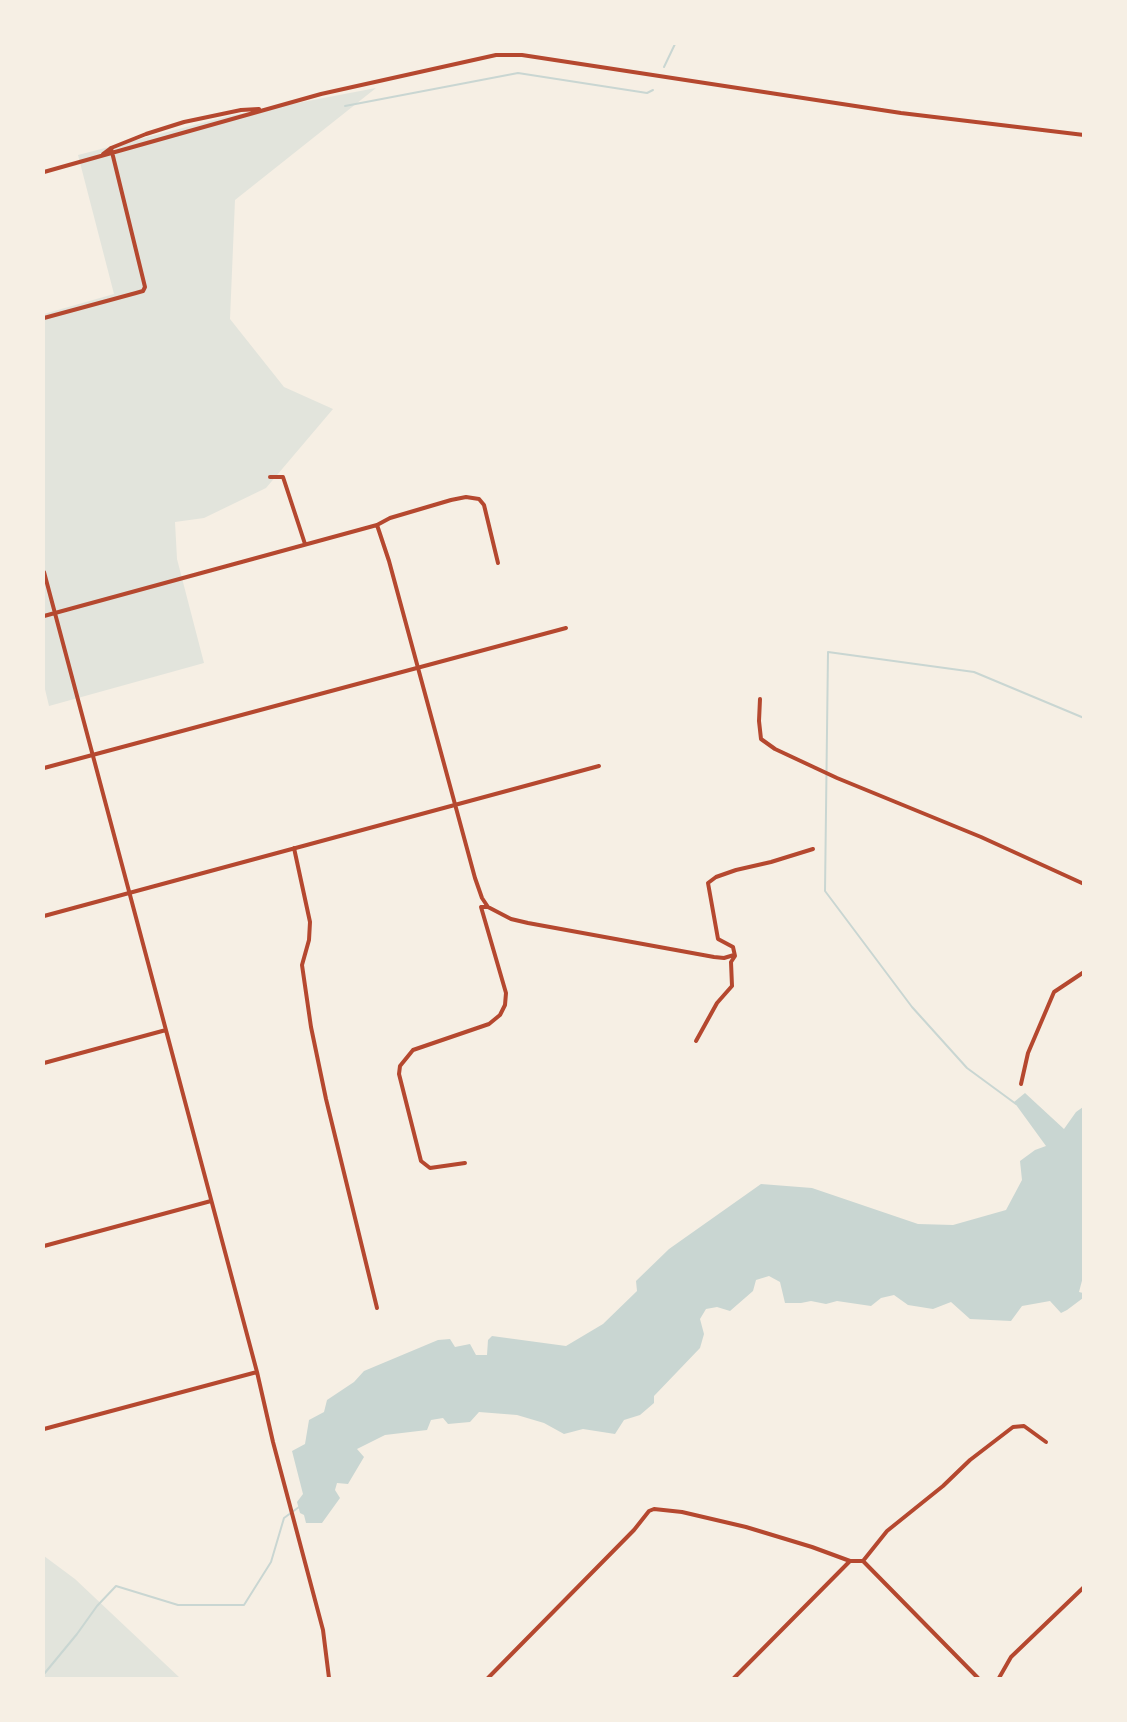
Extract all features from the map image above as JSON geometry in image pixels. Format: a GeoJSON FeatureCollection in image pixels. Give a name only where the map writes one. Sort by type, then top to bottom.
{"type":"FeatureCollection","features":[{"type":"Feature","properties":{"kind":"street"},"geometry":{"type":"LineString","coordinates":[[111,151],[199,129],[321,94],[496,55],[522,55],[901,113],[1083,135]]}},
{"type":"Feature","properties":{"kind":"street"},"geometry":{"type":"LineString","coordinates":[[44,172],[100,156],[146,134],[196,119],[242,110],[266,109]]}},
{"type":"Feature","properties":{"kind":"street"},"geometry":{"type":"LineString","coordinates":[[196,119],[199,129]]}},
{"type":"Feature","properties":{"kind":"street"},"geometry":{"type":"LineString","coordinates":[[44,318],[143,291],[145,287],[111,151]]}},
{"type":"Feature","properties":{"kind":"street"},"geometry":{"type":"LineString","coordinates":[[270,477],[283,477],[305,544]]}},
{"type":"Feature","properties":{"kind":"street"},"geometry":{"type":"LineString","coordinates":[[44,616],[377,525],[390,518],[466,497],[480,500],[484,505],[498,563]]}},
{"type":"Feature","properties":{"kind":"street"},"geometry":{"type":"LineString","coordinates":[[377,525],[389,561],[475,878],[488,907],[511,919],[528,923],[714,957],[724,958],[734,955]]}},
{"type":"Feature","properties":{"kind":"street"},"geometry":{"type":"LineString","coordinates":[[44,572],[257,1372],[323,1630],[329,1678]]}},
{"type":"Feature","properties":{"kind":"street"},"geometry":{"type":"LineString","coordinates":[[44,768],[566,628]]}},
{"type":"Feature","properties":{"kind":"street"},"geometry":{"type":"LineString","coordinates":[[760,699],[761,739],[775,748],[837,778],[981,837],[1083,884]]}},
{"type":"Feature","properties":{"kind":"street"},"geometry":{"type":"LineString","coordinates":[[44,915],[599,766]]}},
{"type":"Feature","properties":{"kind":"street"},"geometry":{"type":"LineString","coordinates":[[294,848],[310,922],[309,940],[302,965],[311,1027],[326,1099],[377,1308]]}},
{"type":"Feature","properties":{"kind":"street"},"geometry":{"type":"LineString","coordinates":[[696,1041],[717,1003],[732,986],[731,962],[735,956],[733,947],[718,939],[708,883],[716,877],[736,870],[813,849]]}},
{"type":"Feature","properties":{"kind":"street"},"geometry":{"type":"LineString","coordinates":[[465,1163],[430,1168],[421,1161],[399,1074],[400,1066],[413,1050],[489,1024],[500,1015],[505,1005],[506,993],[481,908],[488,907]]}},
{"type":"Feature","properties":{"kind":"street"},"geometry":{"type":"LineString","coordinates":[[1021,1084],[1028,1053],[1054,992],[1083,972]]}},
{"type":"Feature","properties":{"kind":"street"},"geometry":{"type":"LineString","coordinates":[[44,1063],[166,1030]]}},
{"type":"Feature","properties":{"kind":"street"},"geometry":{"type":"LineString","coordinates":[[44,1246],[211,1201]]}},
{"type":"Feature","properties":{"kind":"street"},"geometry":{"type":"LineString","coordinates":[[44,1429],[257,1372]]}},
{"type":"Feature","properties":{"kind":"street"},"geometry":{"type":"LineString","coordinates":[[863,1561],[887,1530],[1013,1427],[1024,1426],[1046,1442]]}},
{"type":"Feature","properties":{"kind":"street"},"geometry":{"type":"LineString","coordinates":[[488,1678],[634,1530],[649,1511],[661,1508],[746,1527],[850,1561],[863,1561],[978,1678]]}},
{"type":"Feature","properties":{"kind":"street"},"geometry":{"type":"LineString","coordinates":[[734,1678],[850,1561]]}},
{"type":"Feature","properties":{"kind":"street"},"geometry":{"type":"LineString","coordinates":[[999,1678],[1011,1657],[1083,1587]]}},
{"type":"Feature","properties":{"kind":"shaded area"},"geometry":{"type":"Polygon","coordinates":[[[376,88],[235,200],[230,319],[284,387],[333,409],[266,488],[204,518],[175,522],[177,559],[204,663],[49,706],[44,685],[44,314],[114,294],[78,155],[229,116],[376,88]]]}},
{"type":"Feature","properties":{"kind":"shaded area"},"geometry":{"type":"Polygon","coordinates":[[[1025,1093],[1064,1129],[1076,1112],[1083,1107],[1084,1273],[1079,1292],[1083,1293],[1083,1298],[1067,1310],[1061,1313],[1050,1301],[1022,1306],[1011,1321],[970,1319],[951,1302],[933,1309],[908,1305],[894,1295],[881,1298],[871,1306],[837,1301],[826,1304],[811,1301],[785,1303],[780,1282],[769,1276],[756,1280],[753,1291],[730,1311],[717,1307],[706,1309],[700,1319],[704,1334],[700,1348],[654,1396],[654,1403],[640,1415],[624,1420],[615,1434],[583,1429],[564,1434],[544,1423],[517,1415],[479,1412],[470,1422],[448,1424],[443,1418],[431,1420],[427,1430],[385,1435],[357,1449],[364,1457],[348,1484],[337,1483],[335,1490],[340,1498],[322,1523],[306,1523],[304,1515],[300,1513],[297,1502],[303,1494],[292,1451],[305,1444],[309,1420],[324,1412],[327,1400],[354,1382],[364,1371],[438,1340],[450,1339],[455,1347],[470,1344],[476,1355],[487,1355],[488,1340],[492,1336],[566,1346],[603,1324],[637,1291],[636,1281],[669,1249],[761,1184],[812,1188],[918,1224],[953,1225],[1006,1210],[1022,1180],[1020,1161],[1035,1150],[1046,1146],[1014,1102],[1025,1093]]]}},
{"type":"Feature","properties":{"kind":"shaded area"},"geometry":{"type":"Polygon","coordinates":[[[44,1556],[75,1579],[180,1678],[44,1678],[44,1556]]]}},
{"type":"Feature","properties":{"kind":"waterway"},"geometry":{"type":"LineString","coordinates":[[664,67],[675,44]]}},
{"type":"Feature","properties":{"kind":"waterway"},"geometry":{"type":"LineString","coordinates":[[345,106],[518,73],[647,93],[653,90]]}},
{"type":"Feature","properties":{"kind":"waterway"},"geometry":{"type":"LineString","coordinates":[[1016,1104],[967,1068],[912,1007],[825,891],[828,652],[974,672],[1084,718]]}},
{"type":"Feature","properties":{"kind":"waterway"},"geometry":{"type":"LineString","coordinates":[[44,1674],[97,1606],[116,1586],[178,1605],[244,1605],[271,1562],[284,1518],[299,1507]]}}]}
